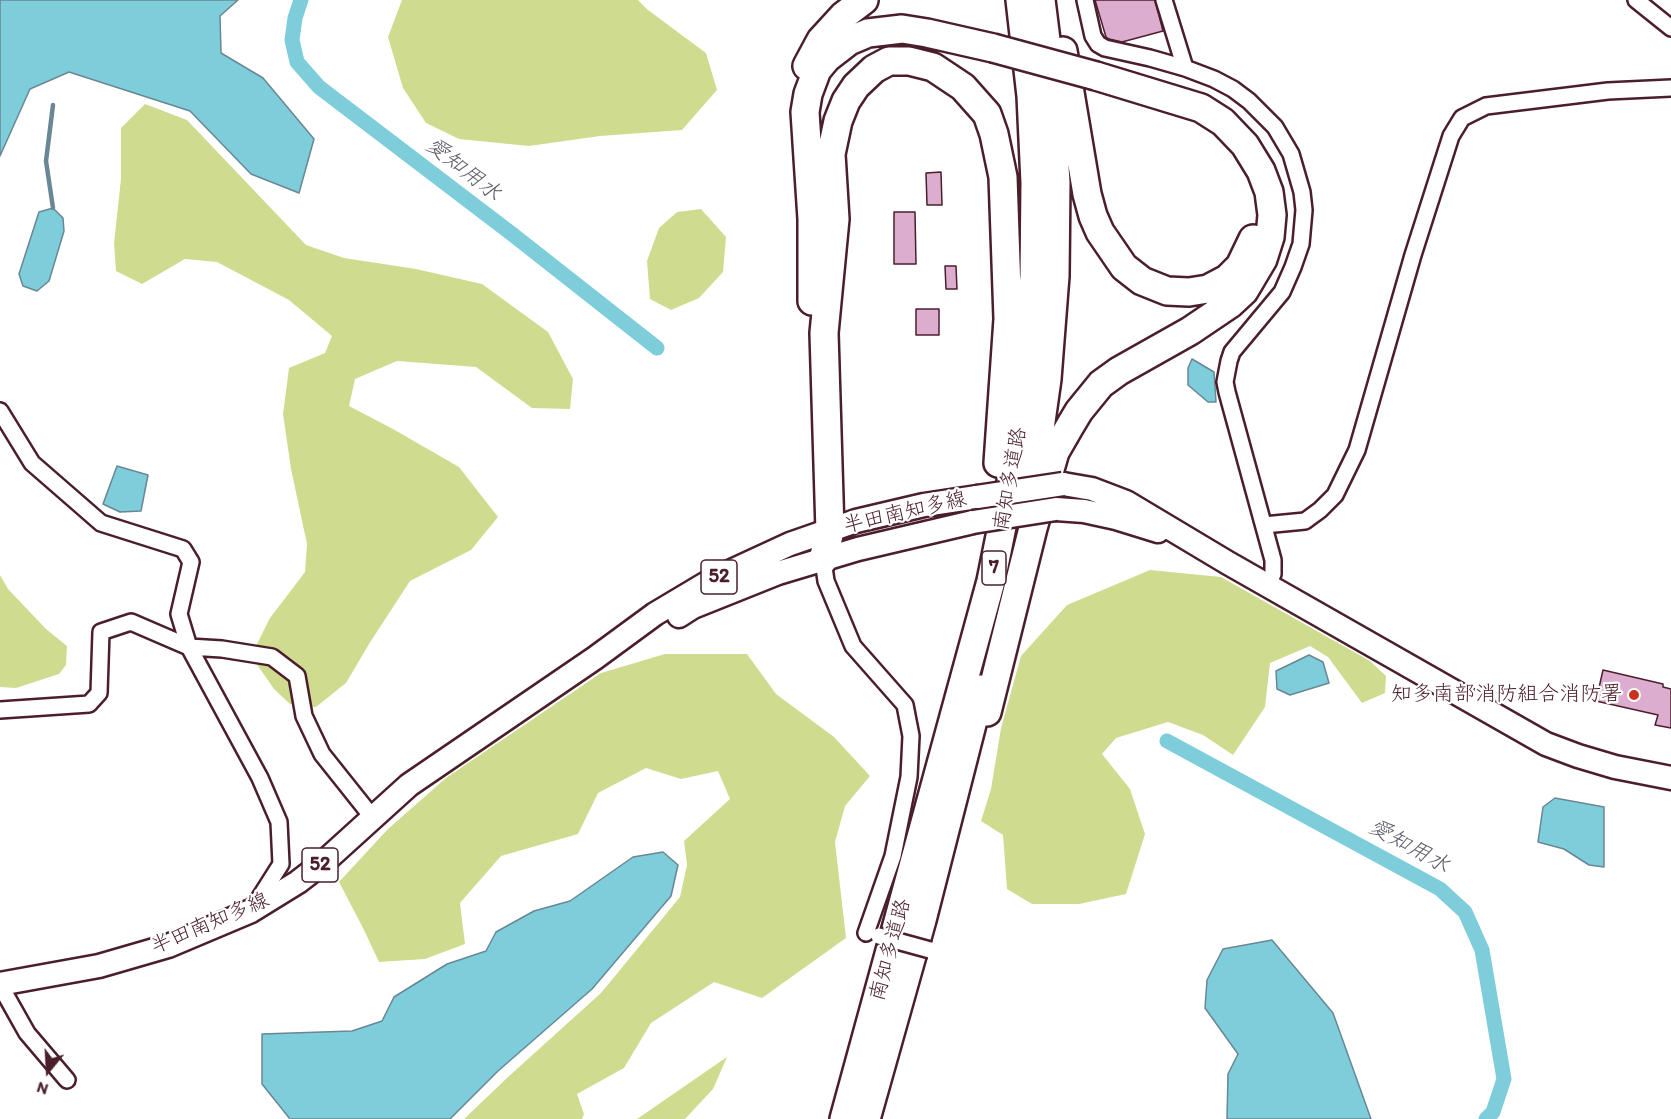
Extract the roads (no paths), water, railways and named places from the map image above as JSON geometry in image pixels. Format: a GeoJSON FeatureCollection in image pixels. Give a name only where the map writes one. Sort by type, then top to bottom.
{"type":"FeatureCollection","features":[{"type":"Feature","properties":{"kind":"highway"},"geometry":{"type":"LineString","coordinates":[[822,542],[824,333],[835,219],[819,153],[794,111],[801,78],[821,40],[843,16],[864,0]]}},
{"type":"Feature","properties":{"kind":"highway","name":"南知多道路"},"geometry":{"type":"LineString","coordinates":[[844,1119],[991,581],[1017,452],[1027,370],[1034,276],[1035,172],[1031,96],[1020,0]]}},
{"type":"Feature","properties":{"kind":"highway","name":"南知多道路"},"geometry":{"type":"LineString","coordinates":[[866,1119],[922,920],[966,751],[1034,471],[1047,380],[1055,276],[1056,182],[1047,48],[1041,0]]}},
{"type":"Feature","properties":{"kind":"highway"},"geometry":{"type":"LineString","coordinates":[[1054,0],[1087,194],[1100,232],[1124,267],[1150,285],[1167,291],[1189,292],[1208,289],[1227,279],[1240,266],[1256,230],[1253,187],[1237,156],[1216,133],[1183,113],[1095,81]]}},
{"type":"Feature","properties":{"kind":"highway"},"geometry":{"type":"LineString","coordinates":[[819,153],[828,102],[836,84],[861,55],[879,48],[932,43],[993,53],[1201,108],[1223,122],[1245,145],[1261,171],[1269,192],[1272,215],[1270,237],[1263,259],[1244,291],[1230,304],[1190,331],[1119,371],[1101,384],[1079,411],[1055,452],[1033,528],[981,737],[966,751]]}},
{"type":"Feature","properties":{"kind":"highway"},"geometry":{"type":"LineString","coordinates":[[819,153],[856,86],[874,69],[889,61],[909,61],[933,67],[963,87],[987,114],[1004,177],[1008,319],[999,454],[983,562],[991,581]]}},
{"type":"Feature","properties":{"kind":"main road","name":"半田南知多線"},"geometry":{"type":"LineString","coordinates":[[0,985],[99,966],[168,946],[251,911],[298,882],[324,862],[409,784],[595,658],[630,646],[693,607],[778,573],[856,521],[924,505],[1063,484],[1092,489],[1126,501],[1228,563],[1546,744],[1615,767],[1671,778]]}},
{"type":"Feature","properties":{"kind":"main road","name":"半田南知多線"},"geometry":{"type":"LineString","coordinates":[[822,542],[858,549],[973,522],[1056,509],[1084,511],[1155,530],[1228,563]]}},
{"type":"Feature","properties":{"kind":"street"},"geometry":{"type":"LineString","coordinates":[[1085,0],[1093,36],[1098,44],[1105,48],[1185,68],[1233,89],[1249,101],[1275,127],[1291,154],[1302,192],[1304,210],[1301,244],[1287,282],[1271,307],[1232,352],[1226,382],[1273,560],[1273,574],[1268,585]]}},
{"type":"Feature","properties":{"kind":"street"},"geometry":{"type":"LineString","coordinates":[[1164,0],[1185,68]]}},
{"type":"Feature","properties":{"kind":"street"},"geometry":{"type":"LineString","coordinates":[[1636,0],[1671,28]]}},
{"type":"Feature","properties":{"kind":"street"},"geometry":{"type":"LineString","coordinates":[[1264,525],[1305,521],[1335,495],[1356,450],[1450,136],[1462,118],[1486,106],[1608,91],[1671,88]]}},
{"type":"Feature","properties":{"kind":"street"},"geometry":{"type":"LineString","coordinates":[[0,411],[32,463],[102,523],[183,549],[192,562],[179,614],[189,647],[260,778],[279,822],[281,864],[251,911]]}},
{"type":"Feature","properties":{"kind":"street"},"geometry":{"type":"LineString","coordinates":[[822,542],[826,581],[853,646],[905,705],[911,736],[909,777],[893,856],[873,934],[930,950]]}},
{"type":"Feature","properties":{"kind":"street"},"geometry":{"type":"LineString","coordinates":[[0,710],[89,704],[99,693],[101,632],[131,622],[189,647],[222,649],[272,657],[297,676],[304,716],[322,754],[373,818]]}},
{"type":"Feature","properties":{"kind":"street"},"geometry":{"type":"LineString","coordinates":[[0,985],[27,1033],[67,1080]]}},
{"type":"Feature","properties":{"kind":"water"},"geometry":{"type":"Polygon","coordinates":[[[0,0],[238,0],[220,16],[221,53],[263,78],[314,139],[299,193],[251,174],[190,111],[69,72],[30,89],[0,156],[0,0]]]}},
{"type":"Feature","properties":{"kind":"water"},"geometry":{"type":"Polygon","coordinates":[[[53,208],[63,218],[64,231],[49,281],[37,291],[23,286],[19,274],[39,212],[53,208]]]}},
{"type":"Feature","properties":{"kind":"water"},"geometry":{"type":"Polygon","coordinates":[[[1192,359],[1214,372],[1216,402],[1208,402],[1188,385],[1188,368],[1192,359]]]}},
{"type":"Feature","properties":{"kind":"water"},"geometry":{"type":"Polygon","coordinates":[[[117,466],[148,475],[141,511],[120,512],[103,504],[117,466]]]}},
{"type":"Feature","properties":{"kind":"water"},"geometry":{"type":"Polygon","coordinates":[[[1309,655],[1323,662],[1329,683],[1290,695],[1277,689],[1276,671],[1309,655]]]}},
{"type":"Feature","properties":{"kind":"water"},"geometry":{"type":"Polygon","coordinates":[[[1555,798],[1604,807],[1604,867],[1589,865],[1564,849],[1538,842],[1543,807],[1555,798]]]}},
{"type":"Feature","properties":{"kind":"water"},"geometry":{"type":"Polygon","coordinates":[[[663,852],[678,865],[671,896],[592,989],[498,1071],[450,1119],[290,1119],[262,1084],[262,1034],[352,1031],[382,1021],[394,997],[447,964],[486,951],[496,932],[534,911],[570,901],[633,857],[663,852]]]}},
{"type":"Feature","properties":{"kind":"water"},"geometry":{"type":"Polygon","coordinates":[[[1272,940],[1333,1013],[1371,1119],[1227,1119],[1228,1074],[1238,1054],[1205,1008],[1207,980],[1223,949],[1272,940]]]}},
{"type":"Feature","properties":{"kind":"waterway","name":"愛知用水"},"geometry":{"type":"LineString","coordinates":[[301,0],[295,18],[292,40],[297,62],[319,87],[657,348]]}},
{"type":"Feature","properties":{"kind":"waterway"},"geometry":{"type":"LineString","coordinates":[[53,105],[46,161],[53,208]]}},
{"type":"Feature","properties":{"kind":"waterway","name":"愛知用水"},"geometry":{"type":"LineString","coordinates":[[1167,741],[1440,889],[1465,912],[1482,950],[1504,1079],[1493,1112],[1486,1119]]}},
{"type":"Feature","properties":{"kind":"place","name":"知多南部消防組合消防署"},"geometry":{"type":"Point","coordinates":[1634,695]}}]}
